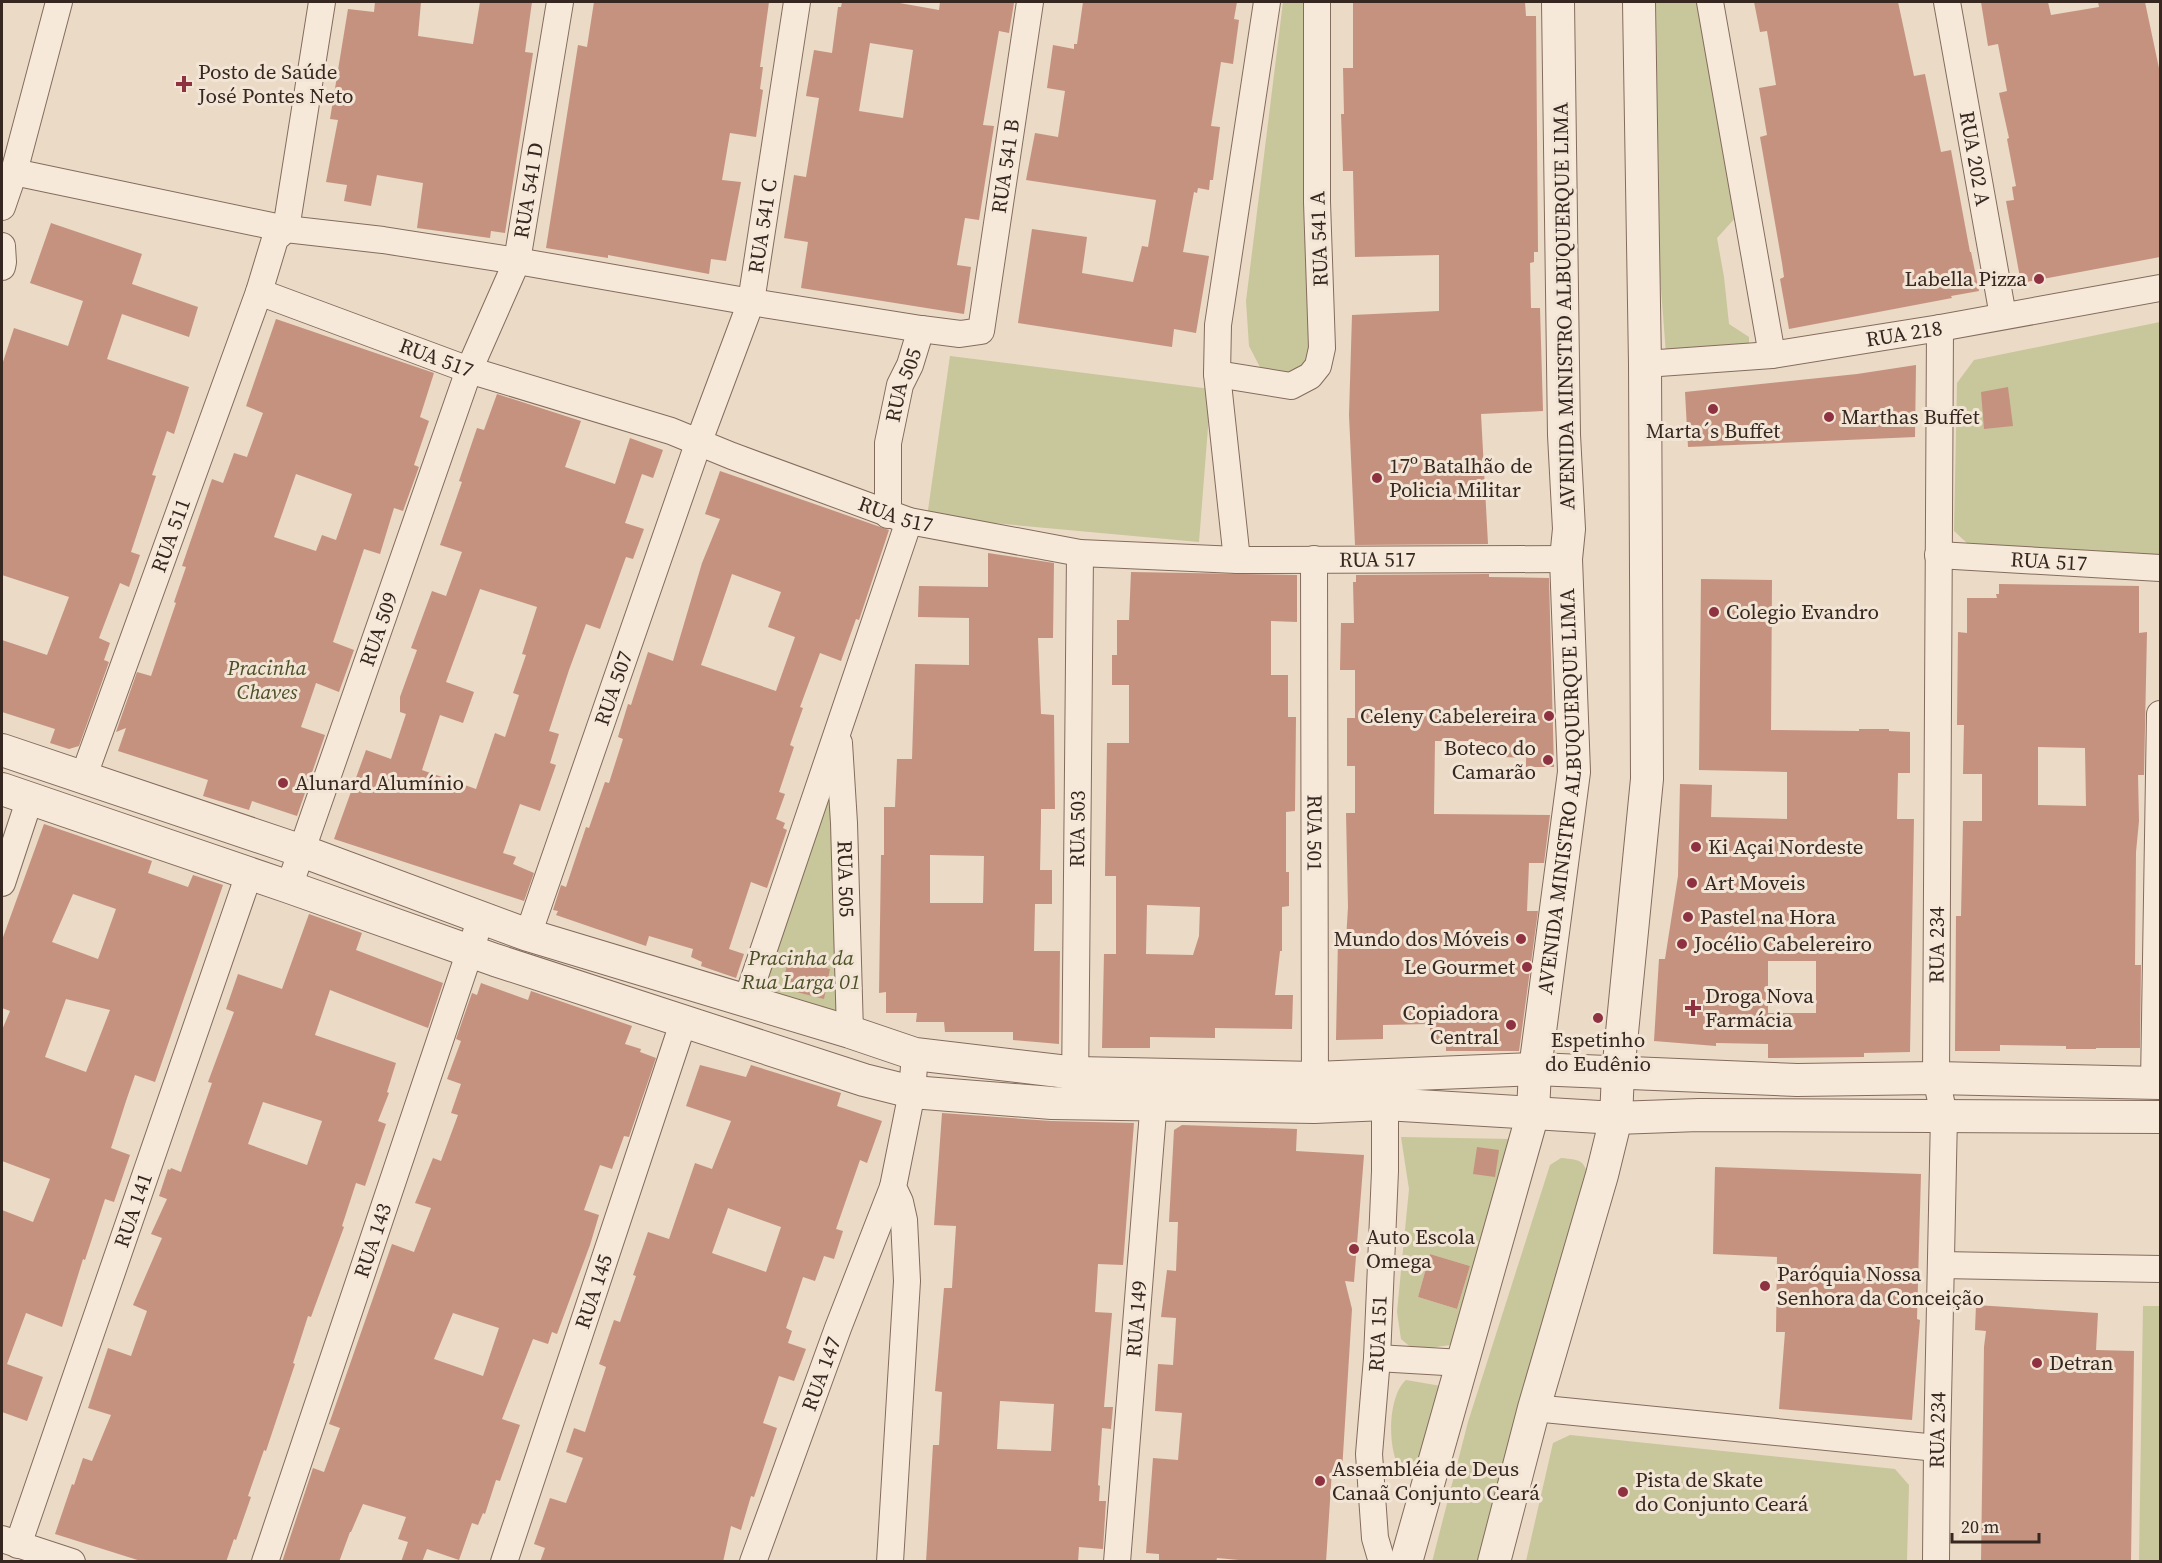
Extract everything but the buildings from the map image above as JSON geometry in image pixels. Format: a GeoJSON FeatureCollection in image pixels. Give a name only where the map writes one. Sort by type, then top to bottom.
{"type":"FeatureCollection","features":[{"type":"Feature","properties":{"kind":"street"},"geometry":{"type":"LineString","coordinates":[[2,207],[14,172],[59,2]]}},
{"type":"Feature","properties":{"kind":"street"},"geometry":{"type":"LineString","coordinates":[[286,229],[322,2]]}},
{"type":"Feature","properties":{"kind":"street","name":"RUA 541 D"},"geometry":{"type":"LineString","coordinates":[[469,370],[517,261],[560,2]]}},
{"type":"Feature","properties":{"kind":"street","name":"RUA 541 C"},"geometry":{"type":"LineString","coordinates":[[699,441],[751,302],[797,2]]}},
{"type":"Feature","properties":{"kind":"street","name":"RUA 541 B"},"geometry":{"type":"LineString","coordinates":[[921,329],[960,334],[981,331],[1030,2]]}},
{"type":"Feature","properties":{"kind":"street"},"geometry":{"type":"LineString","coordinates":[[1237,560],[1217,374],[1218,325],[1267,2]]}},
{"type":"Feature","properties":{"kind":"street","name":"RUA 541 A"},"geometry":{"type":"LineString","coordinates":[[1217,374],[1291,386],[1310,376],[1318,366],[1322,348],[1317,202],[1317,2]]}},
{"type":"Feature","properties":{"kind":"street","name":"AVENIDA MINISTRO ALBUQUERQUE LIMA"},"geometry":{"type":"LineString","coordinates":[[1406,1562],[1533,1113],[1535,1069],[1574,772],[1566,559],[1569,529],[1563,424],[1558,2]]}},
{"type":"Feature","properties":{"kind":"street"},"geometry":{"type":"LineString","coordinates":[[1494,1562],[1533,1408],[1599,1186],[1616,1118],[1618,1073],[1647,779],[1645,364],[1639,2]]}},
{"type":"Feature","properties":{"kind":"street"},"geometry":{"type":"LineString","coordinates":[[1710,2],[1772,355]]}},
{"type":"Feature","properties":{"kind":"street","name":"RUA 202 A"},"geometry":{"type":"LineString","coordinates":[[1947,2],[2003,316]]}},
{"type":"Feature","properties":{"kind":"street"},"geometry":{"type":"LineString","coordinates":[[14,172],[286,229],[383,240],[517,261],[921,329]]}},
{"type":"Feature","properties":{"kind":"street","name":"RUA 511"},"geometry":{"type":"LineString","coordinates":[[83,778],[259,292],[274,239],[286,229]]}},
{"type":"Feature","properties":{"kind":"street"},"geometry":{"type":"LineString","coordinates":[[2,246],[2,267]]}},
{"type":"Feature","properties":{"kind":"street","name":"RUA 218"},"geometry":{"type":"LineString","coordinates":[[1645,364],[1772,355],[1940,328],[2160,288]]}},
{"type":"Feature","properties":{"kind":"street","name":"RUA 517"},"geometry":{"type":"LineString","coordinates":[[259,292],[469,370],[699,441],[732,456],[898,518],[1080,553],[1237,560],[1566,559]]}},
{"type":"Feature","properties":{"kind":"street","name":"RUA 234"},"geometry":{"type":"LineString","coordinates":[[1936,1562],[1944,1115],[1936,1078],[1940,328]]}},
{"type":"Feature","properties":{"kind":"street","name":"RUA 505"},"geometry":{"type":"LineString","coordinates":[[746,1002],[838,727],[898,518],[888,442],[900,385],[910,364],[921,329]]}},
{"type":"Feature","properties":{"kind":"street","name":"RUA 509"},"geometry":{"type":"LineString","coordinates":[[289,887],[469,370]]}},
{"type":"Feature","properties":{"kind":"street","name":"RUA 507"},"geometry":{"type":"LineString","coordinates":[[528,935],[699,441]]}},
{"type":"Feature","properties":{"kind":"street","name":"RUA 503"},"geometry":{"type":"LineString","coordinates":[[1075,1088],[1080,553]]}},
{"type":"Feature","properties":{"kind":"street","name":"RUA 517"},"geometry":{"type":"LineString","coordinates":[[1938,555],[2160,568]]}},
{"type":"Feature","properties":{"kind":"street","name":"RUA 501"},"geometry":{"type":"LineString","coordinates":[[1314,559],[1315,1092]]}},
{"type":"Feature","properties":{"kind":"street"},"geometry":{"type":"LineString","coordinates":[[2,750],[302,851],[528,935],[850,1032],[915,1054],[1075,1088],[1315,1092],[1535,1069],[1797,1080],[1936,1078],[2157,1083],[2160,714]]}},
{"type":"Feature","properties":{"kind":"street","name":"RUA 505"},"geometry":{"type":"LineString","coordinates":[[838,727],[844,823],[850,1032]]}},
{"type":"Feature","properties":{"kind":"street"},"geometry":{"type":"LineString","coordinates":[[2,883],[16,794],[469,951],[683,1023],[864,1080],[912,1092],[1052,1103],[1075,1088]]}},
{"type":"Feature","properties":{"kind":"street"},"geometry":{"type":"LineString","coordinates":[[180,850],[191,814]]}},
{"type":"Feature","properties":{"kind":"street","name":"RUA 141"},"geometry":{"type":"LineString","coordinates":[[10,1542],[249,874]]}},
{"type":"Feature","properties":{"kind":"street","name":"RUA 143"},"geometry":{"type":"LineString","coordinates":[[265,1562],[481,918]]}},
{"type":"Feature","properties":{"kind":"street","name":"RUA 145"},"geometry":{"type":"LineString","coordinates":[[504,1562],[683,1023]]}},
{"type":"Feature","properties":{"kind":"street","name":"RUA 147"},"geometry":{"type":"LineString","coordinates":[[753,1562],[892,1187],[912,1092],[915,1054]]}},
{"type":"Feature","properties":{"kind":"street"},"geometry":{"type":"LineString","coordinates":[[1796,1116],[1797,1080]]}},
{"type":"Feature","properties":{"kind":"street","name":"RUA 149"},"geometry":{"type":"LineString","coordinates":[[1117,1562],[1155,1089]]}},
{"type":"Feature","properties":{"kind":"street"},"geometry":{"type":"LineString","coordinates":[[1315,1092],[1385,1104],[1616,1118],[1699,1114],[2160,1117]]}},
{"type":"Feature","properties":{"kind":"street","name":"RUA 151"},"geometry":{"type":"LineString","coordinates":[[1382,1562],[1375,1538],[1369,1454],[1377,1358],[1385,1171],[1385,1104]]}},
{"type":"Feature","properties":{"kind":"street"},"geometry":{"type":"LineString","coordinates":[[890,1562],[907,1281],[904,1220],[900,1202],[892,1187]]}},
{"type":"Feature","properties":{"kind":"street"},"geometry":{"type":"LineString","coordinates":[[1941,1265],[2160,1269]]}},
{"type":"Feature","properties":{"kind":"street"},"geometry":{"type":"LineString","coordinates":[[1377,1358],[1462,1363]]}},
{"type":"Feature","properties":{"kind":"street"},"geometry":{"type":"LineString","coordinates":[[1533,1408],[1937,1448]]}},
{"type":"Feature","properties":{"kind":"street"},"geometry":{"type":"LineString","coordinates":[[10,1542],[72,1562]]}},
{"type":"Feature","properties":{"kind":"green space"},"geometry":{"type":"Polygon","coordinates":[[[1283,2],[1313,2],[1322,348],[1298,381],[1262,371],[1249,346],[1246,301],[1283,2]]]}},
{"type":"Feature","properties":{"kind":"green space"},"geometry":{"type":"Polygon","coordinates":[[[1656,2],[1704,2],[1736,217],[1717,238],[1729,324],[1749,337],[1749,351],[1666,354],[1660,276],[1656,2]]]}},
{"type":"Feature","properties":{"kind":"green space"},"geometry":{"type":"Polygon","coordinates":[[[2160,322],[2160,560],[1967,543],[1954,531],[1957,383],[1974,360],[2160,322]]]}},
{"type":"Feature","properties":{"kind":"green space"},"geometry":{"type":"Polygon","coordinates":[[[950,356],[1211,389],[1199,542],[927,517],[950,356]]]}},
{"type":"Feature","properties":{"kind":"green space","name":"Pracinha da Rua Larga 01"},"geometry":{"type":"Polygon","coordinates":[[[850,726],[836,1014],[761,998],[757,981],[850,726]]]}},
{"type":"Feature","properties":{"kind":"green space"},"geometry":{"type":"Polygon","coordinates":[[[1401,1137],[1511,1139],[1458,1344],[1414,1350],[1401,1339],[1397,1312],[1409,1189],[1401,1137]],[[1430,1254],[1418,1297],[1457,1309],[1470,1266],[1430,1254]]]}},
{"type":"Feature","properties":{"kind":"green space"},"geometry":{"type":"Polygon","coordinates":[[[1561,1158],[1573,1159],[1583,1164],[1589,1177],[1481,1561],[1432,1562],[1468,1422],[1550,1165],[1561,1158]]]}},
{"type":"Feature","properties":{"kind":"green space"},"geometry":{"type":"Polygon","coordinates":[[[2143,1306],[2160,1306],[2160,1561],[2139,1561],[2143,1306]]]}},
{"type":"Feature","properties":{"kind":"green space"},"geometry":{"type":"Polygon","coordinates":[[[1406,1380],[1441,1386],[1424,1451],[1415,1461],[1407,1464],[1396,1460],[1391,1430],[1396,1396],[1406,1380]]]}},
{"type":"Feature","properties":{"kind":"green space"},"geometry":{"type":"Polygon","coordinates":[[[1570,1435],[1895,1469],[1909,1485],[1907,1561],[1526,1561],[1553,1443],[1570,1435]]]}},
{"type":"Feature","properties":{"kind":"place","name":"Posto de Saúde José Pontes Neto"},"geometry":{"type":"Point","coordinates":[184,84]}},
{"type":"Feature","properties":{"kind":"place","name":"Labella Pizza"},"geometry":{"type":"Point","coordinates":[2039,279]}},
{"type":"Feature","properties":{"kind":"place","name":"Marta´s Buffet"},"geometry":{"type":"Point","coordinates":[1713,409]}},
{"type":"Feature","properties":{"kind":"place","name":"Marthas Buffet"},"geometry":{"type":"Point","coordinates":[1829,417]}},
{"type":"Feature","properties":{"kind":"place","name":"17º Batalhão de Policia Militar"},"geometry":{"type":"Point","coordinates":[1377,478]}},
{"type":"Feature","properties":{"kind":"place","name":"Colegio Evandro"},"geometry":{"type":"Point","coordinates":[1714,612]}},
{"type":"Feature","properties":{"kind":"place","name":"Celeny Cabelereira"},"geometry":{"type":"Point","coordinates":[1549,716]}},
{"type":"Feature","properties":{"kind":"place","name":"Boteco do Camarão"},"geometry":{"type":"Point","coordinates":[1548,760]}},
{"type":"Feature","properties":{"kind":"place","name":"Alunard Alumínio"},"geometry":{"type":"Point","coordinates":[283,783]}},
{"type":"Feature","properties":{"kind":"place","name":"Ki Açai Nordeste"},"geometry":{"type":"Point","coordinates":[1696,847]}},
{"type":"Feature","properties":{"kind":"place","name":"Art Moveis"},"geometry":{"type":"Point","coordinates":[1692,883]}},
{"type":"Feature","properties":{"kind":"place","name":"Pastel na Hora"},"geometry":{"type":"Point","coordinates":[1688,917]}},
{"type":"Feature","properties":{"kind":"place","name":"Mundo dos Móveis"},"geometry":{"type":"Point","coordinates":[1521,939]}},
{"type":"Feature","properties":{"kind":"place","name":"Jocélio Cabelereiro"},"geometry":{"type":"Point","coordinates":[1682,944]}},
{"type":"Feature","properties":{"kind":"place","name":"Le Gourmet"},"geometry":{"type":"Point","coordinates":[1527,967]}},
{"type":"Feature","properties":{"kind":"place","name":"Droga Nova Farmácia"},"geometry":{"type":"Point","coordinates":[1693,1008]}},
{"type":"Feature","properties":{"kind":"place","name":"Espetinho do Eudênio"},"geometry":{"type":"Point","coordinates":[1598,1018]}},
{"type":"Feature","properties":{"kind":"place","name":"Copiadora Central"},"geometry":{"type":"Point","coordinates":[1511,1025]}},
{"type":"Feature","properties":{"kind":"place","name":"Auto Escola Omega"},"geometry":{"type":"Point","coordinates":[1354,1249]}},
{"type":"Feature","properties":{"kind":"place","name":"Paróquia Nossa Senhora da Conceição"},"geometry":{"type":"Point","coordinates":[1765,1286]}},
{"type":"Feature","properties":{"kind":"place","name":"Detran"},"geometry":{"type":"Point","coordinates":[2037,1363]}},
{"type":"Feature","properties":{"kind":"place","name":"Assembléia de Deus Canaã Conjunto Ceará"},"geometry":{"type":"Point","coordinates":[1320,1481]}},
{"type":"Feature","properties":{"kind":"place","name":"Pista de Skate do Conjunto Ceará"},"geometry":{"type":"Point","coordinates":[1623,1492]}},
{"type":"Feature","properties":{"kind":"park label","name":"Pracinha Chaves"},"geometry":{"type":"Point","coordinates":[267,680]}}]}
